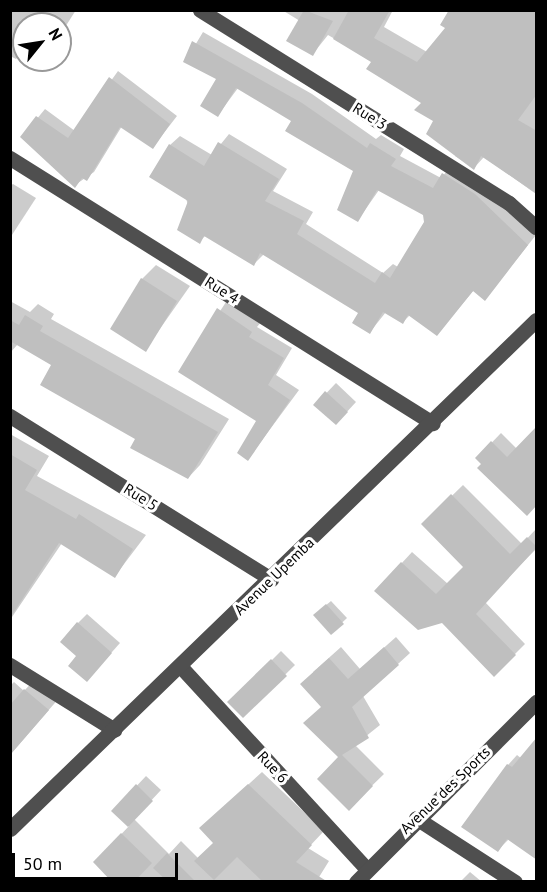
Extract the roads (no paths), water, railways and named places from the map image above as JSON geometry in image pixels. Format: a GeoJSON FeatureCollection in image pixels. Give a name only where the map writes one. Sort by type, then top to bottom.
{"type":"FeatureCollection","features":[{"type":"Feature","properties":{"kind":"street","name":"Rue 3"},"geometry":{"type":"LineString","coordinates":[[200,10],[509,203],[537,227]]}},
{"type":"Feature","properties":{"kind":"street","name":"Rue 4"},"geometry":{"type":"LineString","coordinates":[[10,158],[433,423]]}},
{"type":"Feature","properties":{"kind":"street","name":"Avenue Upemba"},"geometry":{"type":"LineString","coordinates":[[10,829],[181,667],[537,320]]}},
{"type":"Feature","properties":{"kind":"street","name":"Rue 5"},"geometry":{"type":"LineString","coordinates":[[10,416],[271,579]]}},
{"type":"Feature","properties":{"kind":"street"},"geometry":{"type":"LineString","coordinates":[[10,665],[114,730]]}},
{"type":"Feature","properties":{"kind":"street","name":"Rue 6"},"geometry":{"type":"LineString","coordinates":[[181,667],[365,867]]}},
{"type":"Feature","properties":{"kind":"street","name":"Avenue des Sports"},"geometry":{"type":"LineString","coordinates":[[356,882],[365,867],[537,702]]}},
{"type":"Feature","properties":{"kind":"street"},"geometry":{"type":"LineString","coordinates":[[416,818],[515,882]]}}]}
